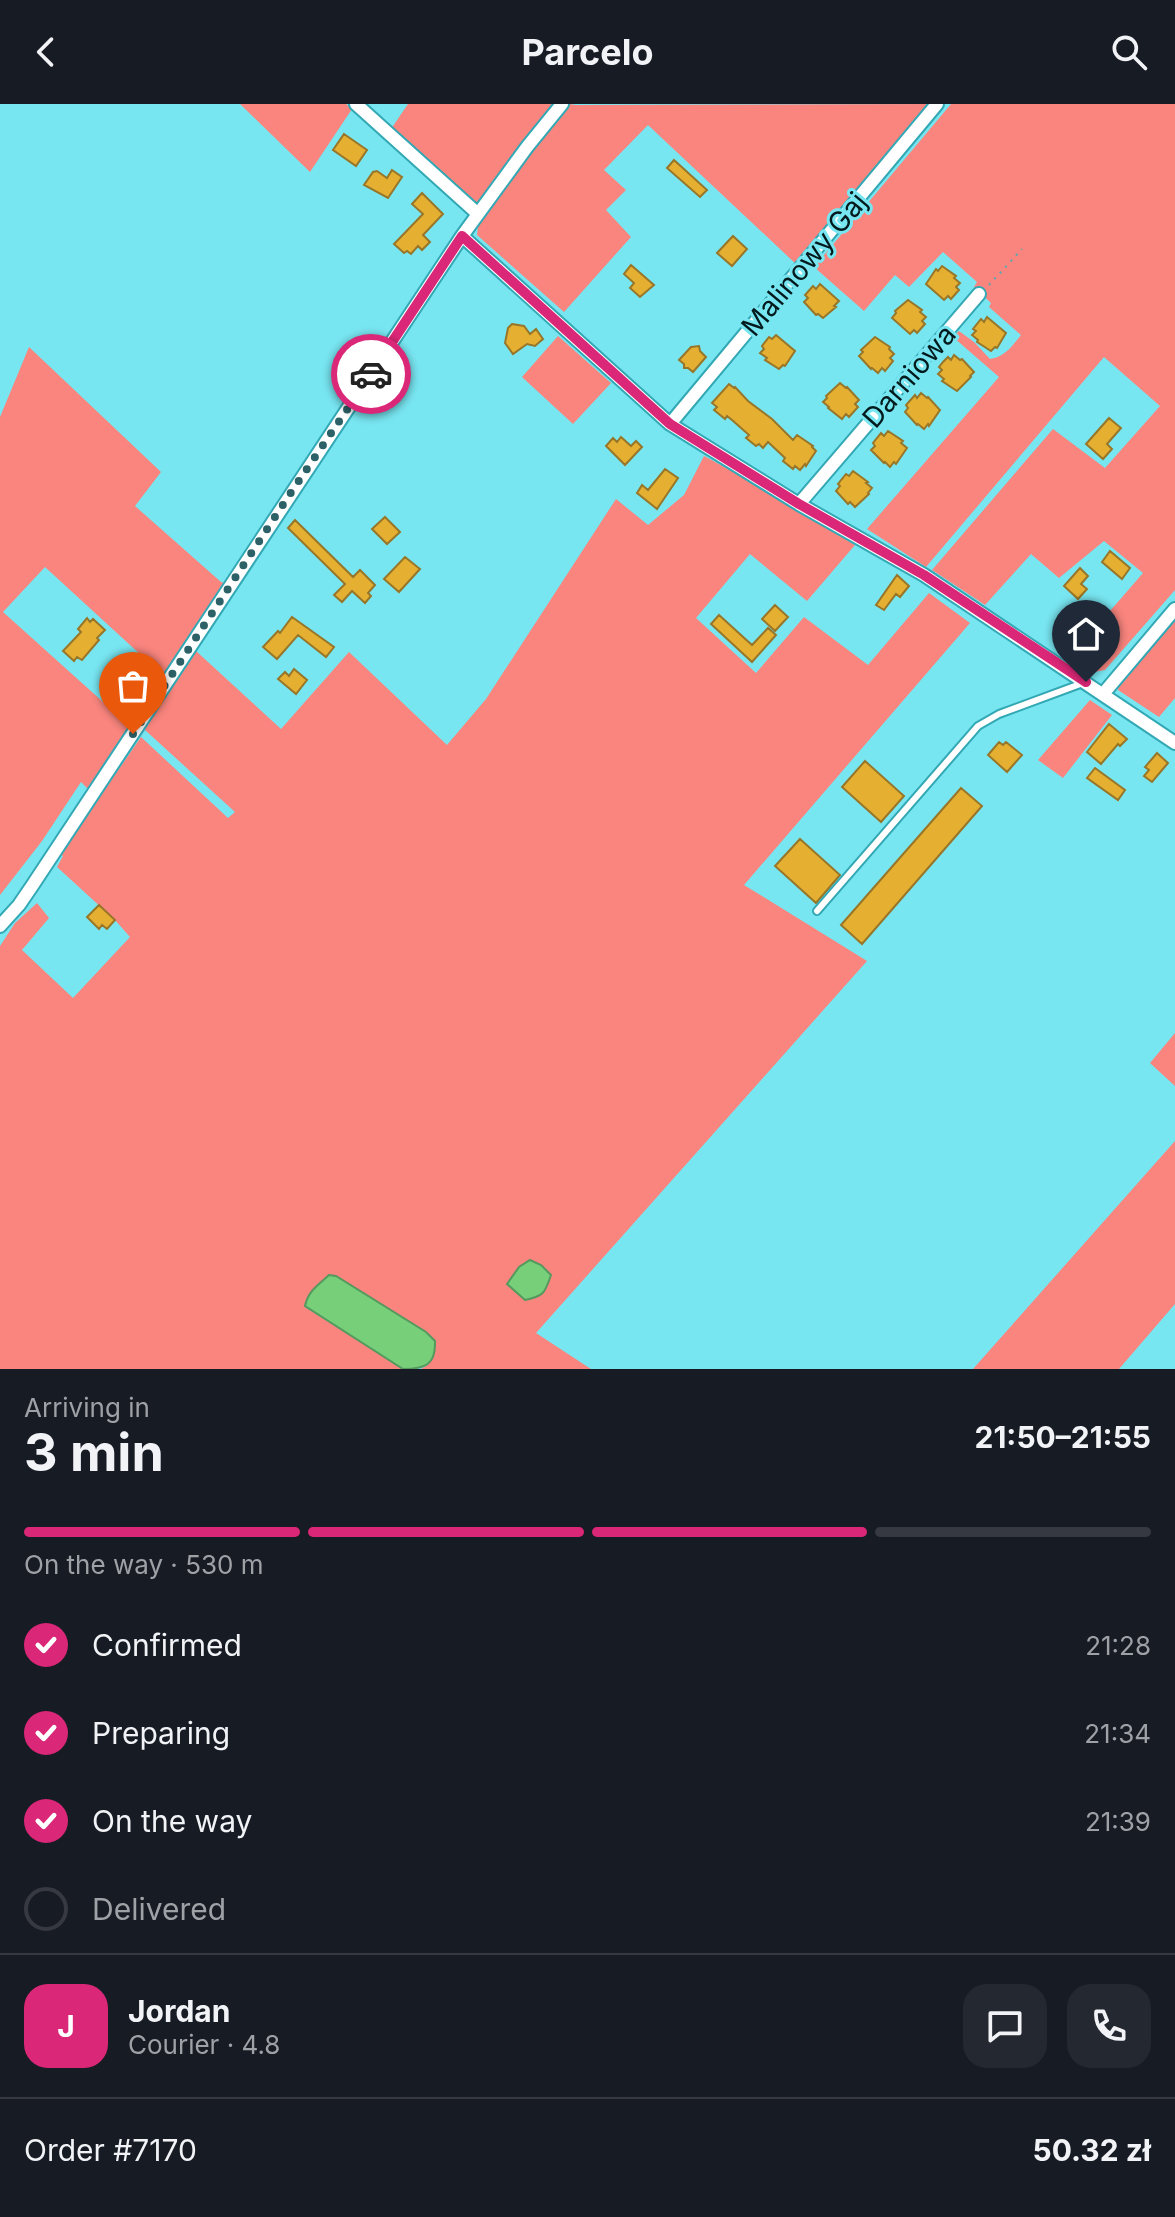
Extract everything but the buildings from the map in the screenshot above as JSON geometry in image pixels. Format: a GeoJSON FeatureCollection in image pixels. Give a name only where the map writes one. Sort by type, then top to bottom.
{"type":"FeatureCollection","features":[{"type":"Feature","properties":{"kind":"street"},"geometry":{"type":"LineString","coordinates":[[356,104],[478,214]]}},
{"type":"Feature","properties":{"kind":"street"},"geometry":{"type":"LineString","coordinates":[[0,926],[32,886],[462,236],[562,104]]}},
{"type":"Feature","properties":{"kind":"street","name":"Malinowy Gaj"},"geometry":{"type":"LineString","coordinates":[[670,424],[937,104]]}},
{"type":"Feature","properties":{"kind":"street"},"geometry":{"type":"LineString","coordinates":[[462,236],[670,424],[799,504],[924,575],[1175,743]]}},
{"type":"Feature","properties":{"kind":"street","name":"Darniowa"},"geometry":{"type":"LineString","coordinates":[[799,504],[979,294]]}},
{"type":"Feature","properties":{"kind":"street"},"geometry":{"type":"LineString","coordinates":[[1103,694],[1175,609]]}},
{"type":"Feature","properties":{"kind":"lane"},"geometry":{"type":"LineString","coordinates":[[817,911],[978,726],[999,714],[1086,682]]}},
{"type":"Feature","properties":{"kind":"path"},"geometry":{"type":"LineString","coordinates":[[979,294],[1022,249]]}},
{"type":"Feature","properties":{"kind":"shaded area"},"geometry":{"type":"Polygon","coordinates":[[[240,104],[346,104],[352,109],[310,172],[240,104]]]}},
{"type":"Feature","properties":{"kind":"shaded area"},"geometry":{"type":"Polygon","coordinates":[[[408,104],[557,104],[486,198],[476,203],[391,129],[408,104]]]}},
{"type":"Feature","properties":{"kind":"shaded area"},"geometry":{"type":"Polygon","coordinates":[[[569,104],[932,104],[797,265],[648,125],[604,170],[626,190],[606,210],[631,237],[564,312],[477,235],[478,226],[535,144],[569,104]]]}},
{"type":"Feature","properties":{"kind":"shaded area"},"geometry":{"type":"Polygon","coordinates":[[[951,104],[1175,104],[1175,590],[1105,670],[1094,672],[1071,656],[1143,573],[1104,541],[1059,578],[1031,554],[985,605],[932,570],[1053,429],[1105,468],[1160,406],[1104,357],[926,567],[867,529],[999,377],[953,337],[959,331],[990,359],[1004,353],[1021,335],[989,307],[991,303],[974,287],[977,282],[943,252],[909,287],[895,275],[864,311],[814,267],[951,104]]]}},
{"type":"Feature","properties":{"kind":"shaded area"},"geometry":{"type":"Polygon","coordinates":[[[558,336],[611,383],[573,424],[522,377],[558,336]]]}},
{"type":"Feature","properties":{"kind":"shaded area"},"geometry":{"type":"Polygon","coordinates":[[[29,347],[161,472],[135,506],[227,584],[166,678],[45,567],[3,612],[132,728],[89,790],[81,782],[42,841],[0,895],[0,417],[29,347]]]}},
{"type":"Feature","properties":{"kind":"shaded area"},"geometry":{"type":"Polygon","coordinates":[[[704,456],[769,491],[855,545],[807,601],[750,554],[696,618],[756,673],[804,617],[868,665],[929,593],[970,623],[744,885],[867,961],[536,1333],[591,1369],[421,1369],[429,1364],[426,1332],[336,1276],[329,1275],[305,1307],[403,1369],[0,1369],[0,946],[15,923],[37,903],[49,918],[22,950],[73,998],[130,937],[57,867],[63,856],[60,854],[141,737],[228,818],[235,812],[145,730],[196,651],[281,729],[349,652],[447,745],[486,699],[616,499],[648,525],[684,495],[704,456]]]}},
{"type":"Feature","properties":{"kind":"shaded area"},"geometry":{"type":"Polygon","coordinates":[[[1175,616],[1175,698],[1159,717],[1118,690],[1119,681],[1175,616]]]}},
{"type":"Feature","properties":{"kind":"shaded area"},"geometry":{"type":"Polygon","coordinates":[[[1090,700],[1112,715],[1063,778],[1038,760],[1090,700]]]}},
{"type":"Feature","properties":{"kind":"shaded area"},"geometry":{"type":"Polygon","coordinates":[[[1175,1033],[1175,1086],[1150,1063],[1175,1033]]]}},
{"type":"Feature","properties":{"kind":"shaded area"},"geometry":{"type":"Polygon","coordinates":[[[1175,1141],[1175,1304],[1119,1369],[973,1369],[1175,1141]]]}},
{"type":"Feature","properties":{"kind":"shaded area"},"geometry":{"type":"Polygon","coordinates":[[[530,1260],[551,1275],[543,1293],[525,1300],[507,1284],[519,1267],[530,1260]]]}},
{"type":"Feature","properties":{"kind":"shaded area"},"geometry":{"type":"Polygon","coordinates":[[[329,1275],[336,1276],[426,1332],[435,1341],[434,1356],[428,1364],[403,1369],[305,1306],[311,1292],[329,1275]]]}},
{"type":"Feature","properties":{"kind":"way so far"},"geometry":{"type":"LineString","coordinates":[[133,734],[371,374]]}},
{"type":"Feature","properties":{"kind":"route"},"geometry":{"type":"LineString","coordinates":[[371,374],[462,236],[670,424],[799,504],[924,575],[1086,682]]}}]}
